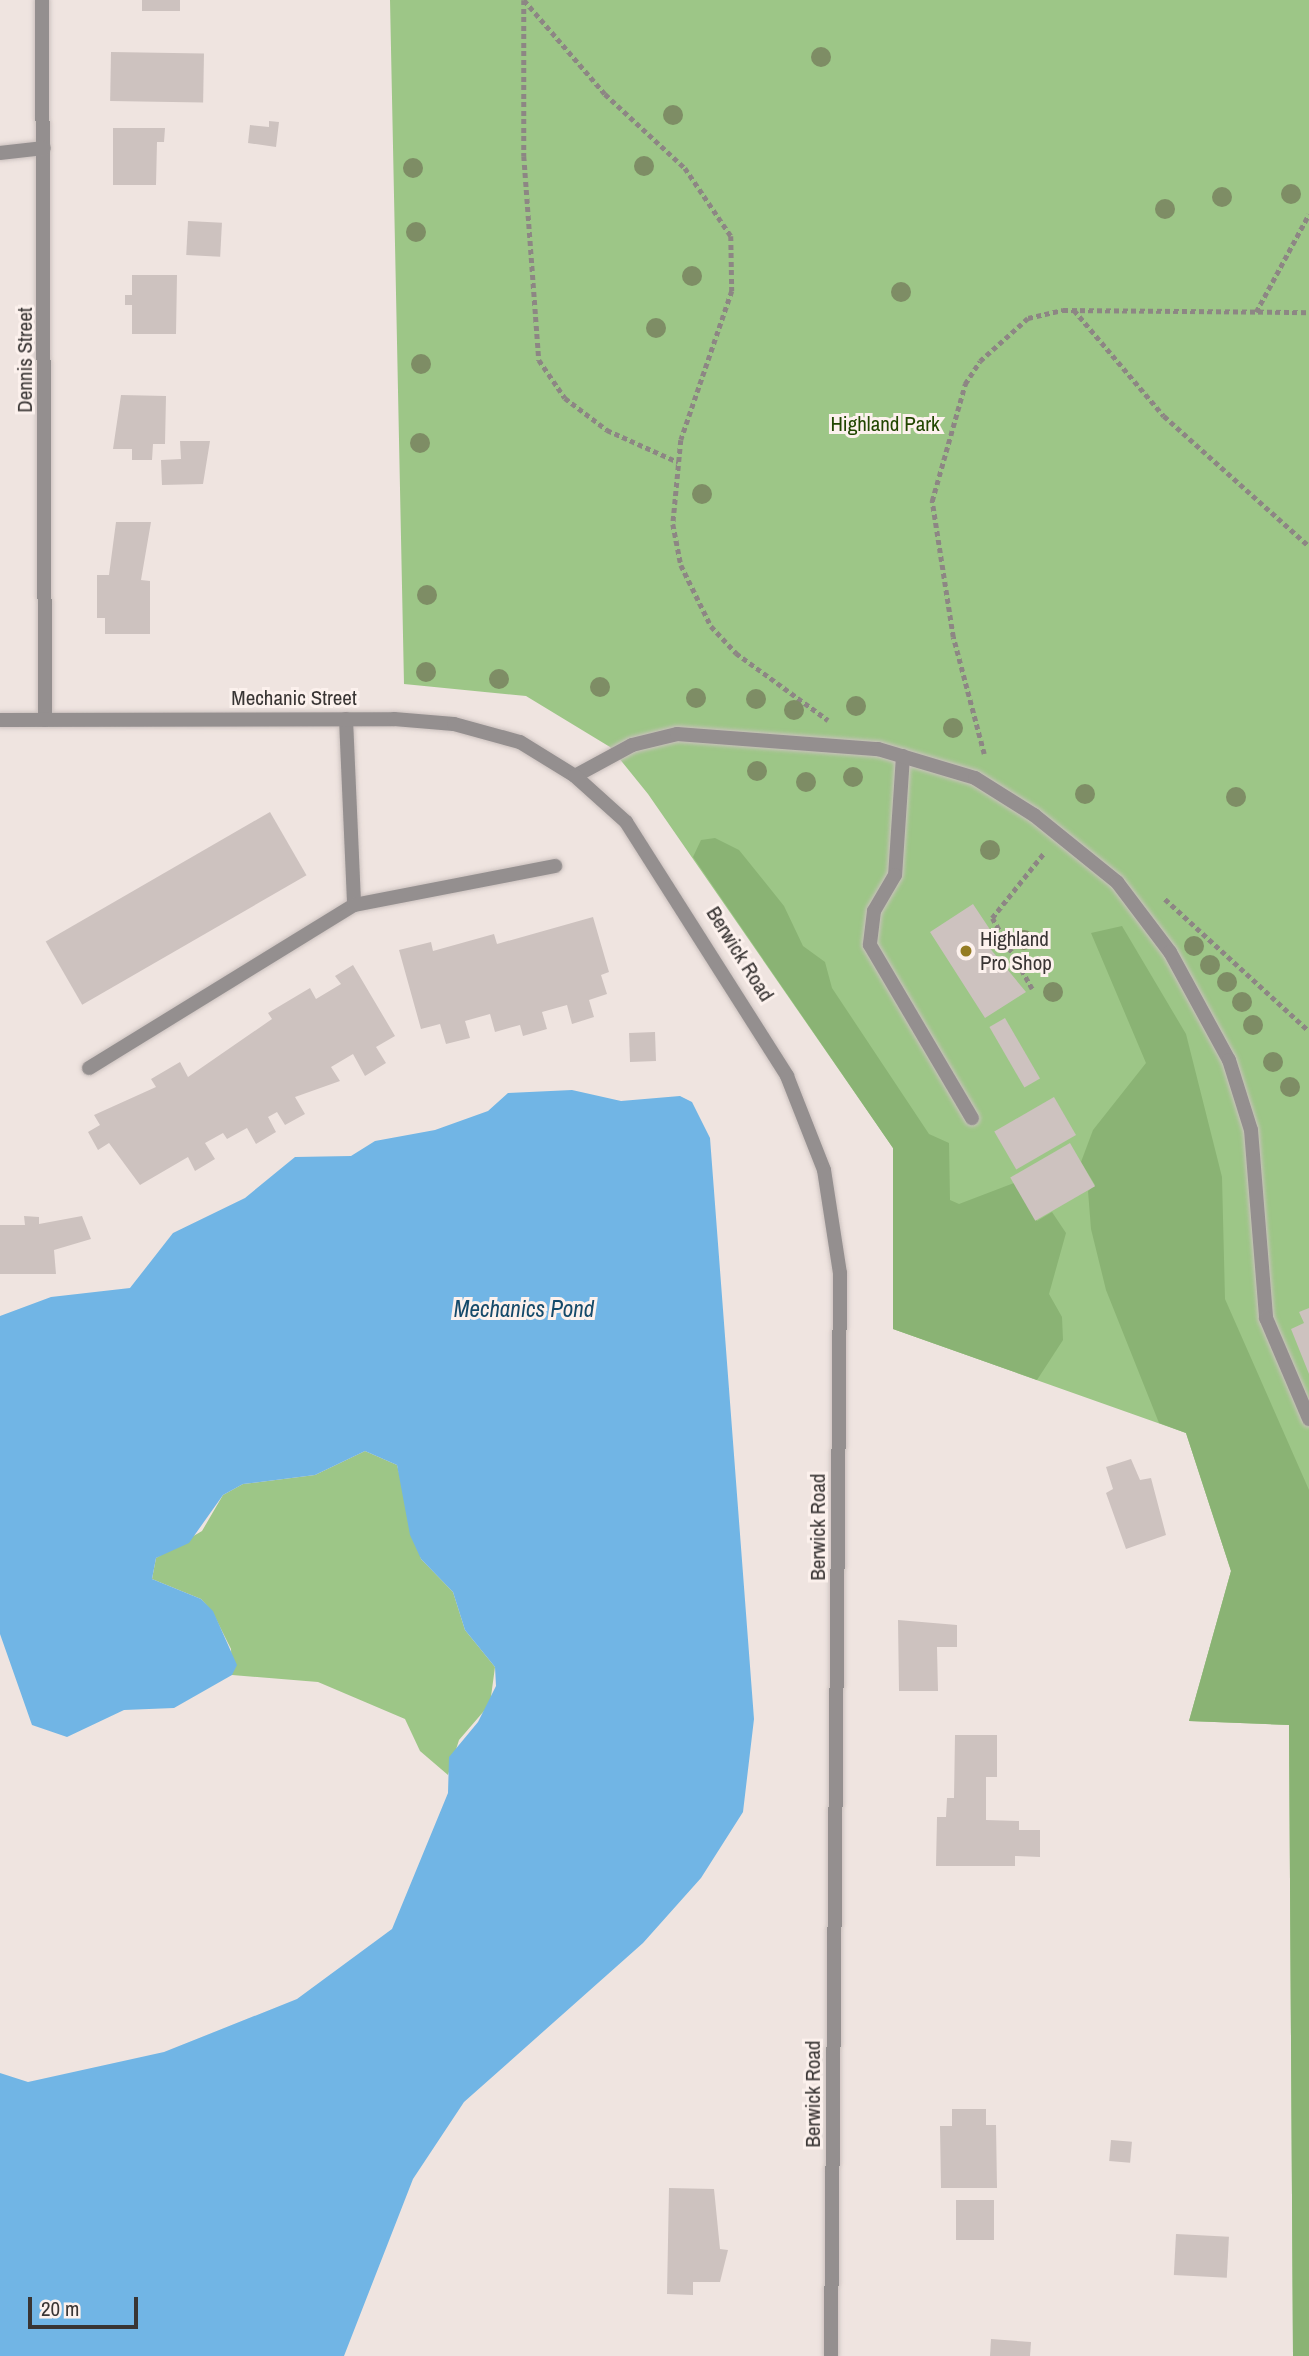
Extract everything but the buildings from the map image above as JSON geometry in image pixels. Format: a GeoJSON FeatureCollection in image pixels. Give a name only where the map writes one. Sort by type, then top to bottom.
{"type":"FeatureCollection","features":[{"type":"Feature","properties":{"kind":"street","name":"Dennis Street"},"geometry":{"type":"LineString","coordinates":[[42,0],[45,720]]}},
{"type":"Feature","properties":{"kind":"street"},"geometry":{"type":"LineString","coordinates":[[0,153],[44,148]]}},
{"type":"Feature","properties":{"kind":"street"},"geometry":{"type":"LineString","coordinates":[[346,719],[354,905]]}},
{"type":"Feature","properties":{"kind":"street","name":"Mechanic Street"},"geometry":{"type":"LineString","coordinates":[[0,720],[346,719],[486,731],[535,749],[575,776]]}},
{"type":"Feature","properties":{"kind":"street"},"geometry":{"type":"LineString","coordinates":[[575,776],[632,745],[670,735],[831,745],[903,756],[975,778],[1059,834],[1135,904],[1228,1059],[1251,1130],[1266,1318],[1309,1419]]}},
{"type":"Feature","properties":{"kind":"street"},"geometry":{"type":"LineString","coordinates":[[903,756],[895,875],[874,911],[870,944],[972,1118]]}},
{"type":"Feature","properties":{"kind":"street","name":"Berwick Road"},"geometry":{"type":"LineString","coordinates":[[575,776],[646,848],[760,1026],[813,1134],[835,1220],[840,1311],[831,2356]]}},
{"type":"Feature","properties":{"kind":"street"},"geometry":{"type":"LineString","coordinates":[[89,1068],[354,905],[555,866]]}},
{"type":"Feature","properties":{"kind":"path"},"geometry":{"type":"LineString","coordinates":[[524,0],[605,94],[685,168],[731,236],[732,290],[678,462],[673,524],[694,597],[736,653],[821,713],[831,745]]}},
{"type":"Feature","properties":{"kind":"path"},"geometry":{"type":"LineString","coordinates":[[524,0],[524,156],[539,360],[565,398],[607,430],[678,462]]}},
{"type":"Feature","properties":{"kind":"path"},"geometry":{"type":"LineString","coordinates":[[1255,312],[1309,214]]}},
{"type":"Feature","properties":{"kind":"path"},"geometry":{"type":"LineString","coordinates":[[1074,310],[1164,416],[1309,546]]}},
{"type":"Feature","properties":{"kind":"path"},"geometry":{"type":"LineString","coordinates":[[998,793],[953,637],[932,501],[965,384],[980,361],[1028,318],[1074,310],[1309,312]]}},
{"type":"Feature","properties":{"kind":"path"},"geometry":{"type":"LineString","coordinates":[[1032,989],[992,918],[1059,834]]}},
{"type":"Feature","properties":{"kind":"path"},"geometry":{"type":"LineString","coordinates":[[1162,897],[1309,1031]]}},
{"type":"Feature","properties":{"kind":"green space","name":"Highland Park"},"geometry":{"type":"Polygon","coordinates":[[[390,0],[1309,0],[1309,2356],[1293,2356],[1289,1725],[1189,1721],[1231,1571],[1186,1433],[893,1329],[893,1148],[648,794],[610,747],[526,696],[404,684],[390,0]]]}},
{"type":"Feature","properties":{"kind":"green space"},"geometry":{"type":"Polygon","coordinates":[[[715,838],[739,850],[784,906],[803,946],[825,962],[832,988],[929,1134],[949,1143],[950,1200],[959,1204],[1014,1183],[1037,1221],[1052,1212],[1066,1233],[1049,1294],[1062,1317],[1063,1340],[1037,1380],[893,1329],[893,1148],[693,857],[701,840],[715,838]]]}},
{"type":"Feature","properties":{"kind":"green space"},"geometry":{"type":"Polygon","coordinates":[[[1122,926],[1186,1034],[1222,1177],[1225,1299],[1309,1490],[1309,2356],[1293,2356],[1289,1725],[1189,1721],[1231,1571],[1186,1433],[1159,1423],[1106,1290],[1091,1229],[1088,1191],[1095,1185],[1081,1162],[1093,1130],[1146,1063],[1091,933],[1122,926]]]}},
{"type":"Feature","properties":{"kind":"green space"},"geometry":{"type":"Polygon","coordinates":[[[365,1451],[397,1465],[421,1559],[453,1592],[465,1630],[495,1667],[490,1704],[459,1740],[448,1775],[420,1751],[405,1719],[318,1682],[232,1675],[231,1649],[212,1611],[201,1599],[152,1579],[156,1558],[202,1531],[223,1495],[243,1484],[315,1475],[365,1451]]]}},
{"type":"Feature","properties":{"kind":"water","name":"Mechanics Pond"},"geometry":{"type":"Polygon","coordinates":[[[572,1090],[621,1101],[680,1096],[692,1102],[710,1138],[754,1719],[743,1812],[701,1878],[643,1943],[464,2102],[413,2179],[344,2356],[0,2356],[0,2073],[28,2082],[164,2052],[297,1999],[392,1929],[448,1793],[449,1757],[478,1722],[496,1686],[495,1667],[465,1630],[453,1592],[421,1559],[410,1535],[397,1465],[365,1451],[315,1475],[243,1484],[223,1495],[189,1543],[156,1558],[152,1579],[201,1599],[213,1611],[237,1665],[232,1675],[174,1708],[124,1710],[67,1737],[32,1725],[0,1634],[0,1316],[51,1297],[130,1288],[173,1233],[245,1198],[295,1157],[351,1156],[375,1141],[435,1130],[488,1111],[508,1093],[572,1090]]]}},
{"type":"Feature","properties":{"kind":"place","name":"Highland Pro Shop"},"geometry":{"type":"Point","coordinates":[966,951]}}]}
